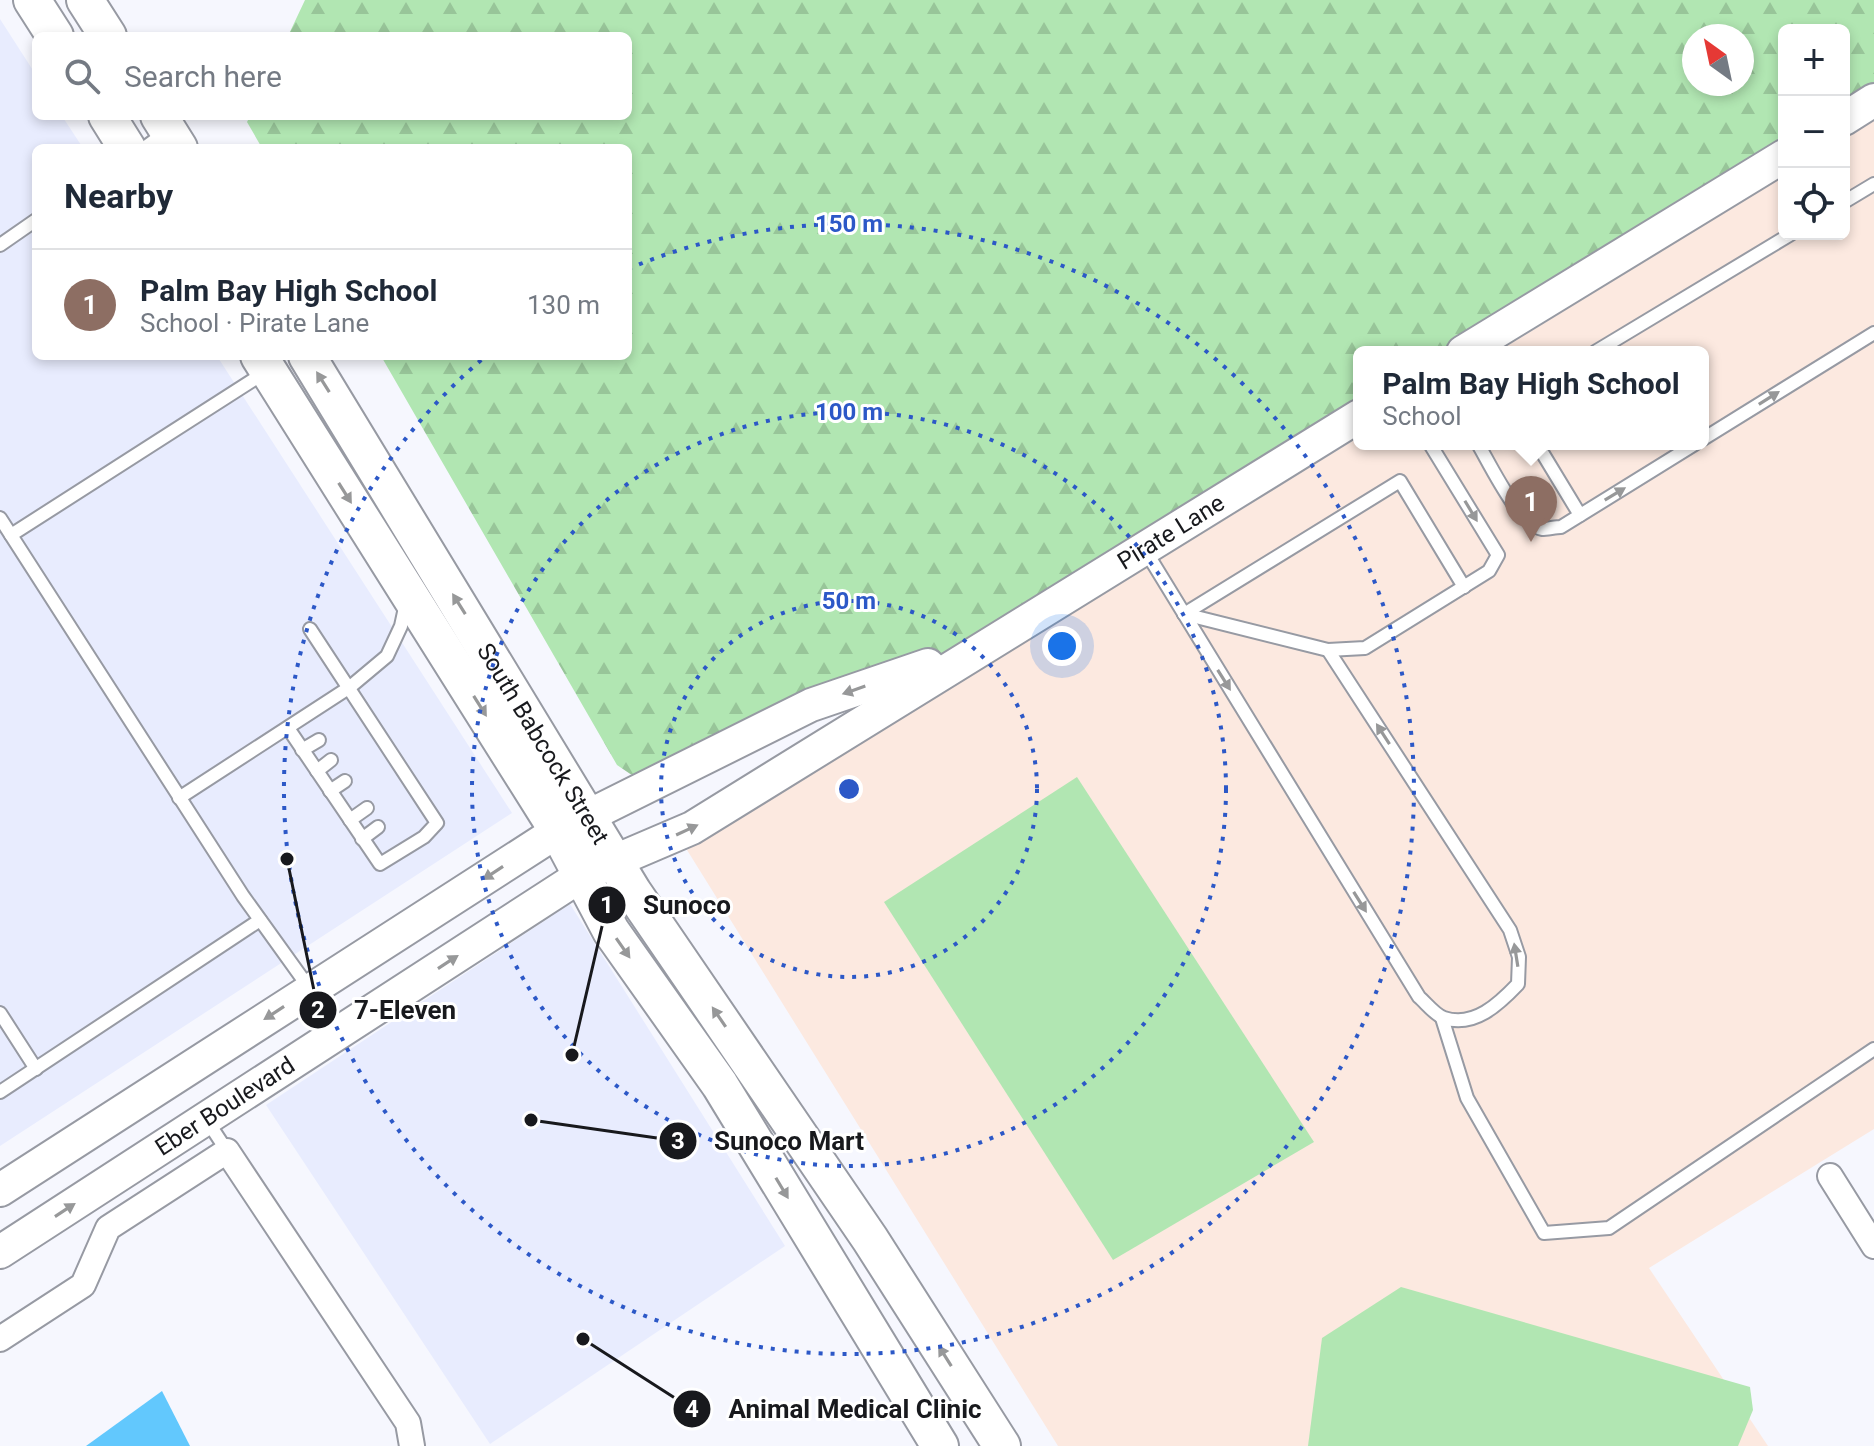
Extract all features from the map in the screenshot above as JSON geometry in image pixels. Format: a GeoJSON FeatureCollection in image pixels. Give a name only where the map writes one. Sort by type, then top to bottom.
{"type":"FeatureCollection","features":[{"type":"Feature","properties":{"kind":"main road"},"geometry":{"type":"LineString","coordinates":[[32,0],[52,32]]}},
{"type":"Feature","properties":{"kind":"main road"},"geometry":{"type":"LineString","coordinates":[[85,0],[105,32]]}},
{"type":"Feature","properties":{"kind":"main road"},"geometry":{"type":"LineString","coordinates":[[110,120],[124,144]]}},
{"type":"Feature","properties":{"kind":"main road","name":"South Babcock Street"},"geometry":{"type":"LineString","coordinates":[[309,360],[574,823],[582,875],[611,931],[720,1085],[940,1446]]}},
{"type":"Feature","properties":{"kind":"main road","name":"South Babcock Street"},"geometry":{"type":"LineString","coordinates":[[263,363],[408,592],[574,823],[616,861],[870,1239],[1002,1446]]}},
{"type":"Feature","properties":{"kind":"street"},"geometry":{"type":"LineString","coordinates":[[1850,115],[1874,100]]}},
{"type":"Feature","properties":{"kind":"street"},"geometry":{"type":"LineString","coordinates":[[1473,346],[1778,160]]}},
{"type":"Feature","properties":{"kind":"street","name":"Pirate Lane"},"geometry":{"type":"LineString","coordinates":[[616,861],[692,828],[1353,420]]}},
{"type":"Feature","properties":{"kind":"street","name":"Pirate Lane"},"geometry":{"type":"LineString","coordinates":[[574,823],[811,705],[981,647]]}},
{"type":"Feature","properties":{"kind":"street"},"geometry":{"type":"LineString","coordinates":[[0,1190],[574,823]]}},
{"type":"Feature","properties":{"kind":"street","name":"Eber Boulevard"},"geometry":{"type":"LineString","coordinates":[[0,1252],[582,875],[616,861]]}},
{"type":"Feature","properties":{"kind":"street"},"geometry":{"type":"LineString","coordinates":[[0,1339],[83,1285],[108,1228],[227,1151],[408,1423],[412,1446]]}},
{"type":"Feature","properties":{"kind":"street"},"geometry":{"type":"LineString","coordinates":[[1830,1176],[1874,1246]]}},
{"type":"Feature","properties":{"kind":"lane"},"geometry":{"type":"LineString","coordinates":[[1850,198],[1874,184]]}},
{"type":"Feature","properties":{"kind":"lane"},"geometry":{"type":"LineString","coordinates":[[0,245],[32,223]]}},
{"type":"Feature","properties":{"kind":"lane"},"geometry":{"type":"LineString","coordinates":[[1605,346],[1781,240]]}},
{"type":"Feature","properties":{"kind":"lane"},"geometry":{"type":"LineString","coordinates":[[1709,435],[1874,333]]}},
{"type":"Feature","properties":{"kind":"lane"},"geometry":{"type":"LineString","coordinates":[[11,535],[263,363]]}},
{"type":"Feature","properties":{"kind":"lane"},"geometry":{"type":"LineString","coordinates":[[1184,614],[1328,650],[1365,648],[1489,571],[1498,555],[1434,450]]}},
{"type":"Feature","properties":{"kind":"lane"},"geometry":{"type":"LineString","coordinates":[[1482,450],[1528,522],[1542,529],[1561,527],[1685,450]]}},
{"type":"Feature","properties":{"kind":"lane"},"geometry":{"type":"LineString","coordinates":[[1541,450],[1580,515]]}},
{"type":"Feature","properties":{"kind":"lane"},"geometry":{"type":"LineString","coordinates":[[1184,614],[1400,481],[1464,587]]}},
{"type":"Feature","properties":{"kind":"lane"},"geometry":{"type":"LineString","coordinates":[[0,518],[179,798],[260,920],[340,1031]]}},
{"type":"Feature","properties":{"kind":"lane"},"geometry":{"type":"LineString","coordinates":[[1143,548],[1419,997],[1442,1018],[1467,1098],[1544,1233],[1609,1228],[1874,1049]]}},
{"type":"Feature","properties":{"kind":"lane"},"geometry":{"type":"LineString","coordinates":[[179,798],[350,687],[387,656],[401,626],[408,592]]}},
{"type":"Feature","properties":{"kind":"lane"},"geometry":{"type":"LineString","coordinates":[[288,728],[380,864],[424,837],[437,823],[411,778],[387,754],[373,733],[360,713],[350,687],[310,629]]}},
{"type":"Feature","properties":{"kind":"lane"},"geometry":{"type":"LineString","coordinates":[[1328,650],[1510,930],[1519,957],[1518,984],[1496,1007],[1468,1020],[1442,1018]]}},
{"type":"Feature","properties":{"kind":"lane"},"geometry":{"type":"LineString","coordinates":[[302,750],[319,740]]}},
{"type":"Feature","properties":{"kind":"lane"},"geometry":{"type":"LineString","coordinates":[[317,771],[331,760]]}},
{"type":"Feature","properties":{"kind":"lane"},"geometry":{"type":"LineString","coordinates":[[399,786],[411,778]]}},
{"type":"Feature","properties":{"kind":"lane"},"geometry":{"type":"LineString","coordinates":[[330,791],[345,781]]}},
{"type":"Feature","properties":{"kind":"lane"},"geometry":{"type":"LineString","coordinates":[[411,806],[423,796]]}},
{"type":"Feature","properties":{"kind":"lane"},"geometry":{"type":"LineString","coordinates":[[350,820],[367,808]]}},
{"type":"Feature","properties":{"kind":"lane"},"geometry":{"type":"LineString","coordinates":[[362,839],[378,827]]}},
{"type":"Feature","properties":{"kind":"lane"},"geometry":{"type":"LineString","coordinates":[[0,1092],[260,920]]}},
{"type":"Feature","properties":{"kind":"lane"},"geometry":{"type":"LineString","coordinates":[[0,1013],[36,1069]]}},
{"type":"Feature","properties":{"kind":"lane"},"geometry":{"type":"LineString","coordinates":[[206,1119],[227,1151]]}},
{"type":"Feature","properties":{"kind":"shaded area"},"geometry":{"type":"Polygon","coordinates":[[[0,19],[32,69],[32,120],[65,120],[80,144],[32,144],[32,360],[220,360],[512,813],[0,1146],[0,19]]]}},
{"type":"Feature","properties":{"kind":"shaded area"},"geometry":{"type":"Polygon","coordinates":[[[1874,120],[1874,1129],[1649,1268],[1768,1446],[1058,1446],[687,850],[1353,441],[1353,450],[1709,450],[1709,346],[1507,346],[1778,180],[1778,240],[1850,240],[1850,135],[1874,120]]]}},
{"type":"Feature","properties":{"kind":"shaded area"},"geometry":{"type":"Polygon","coordinates":[[[570,904],[785,1246],[490,1444],[266,1105],[570,904]]]}},
{"type":"Feature","properties":{"kind":"green space"},"geometry":{"type":"Polygon","coordinates":[[[305,0],[1874,0],[1874,100],[1850,115],[1850,24],[1778,24],[1778,159],[1473,346],[1353,346],[1353,419],[981,647],[648,786],[617,765],[383,360],[632,360],[632,144],[260,144],[248,120],[632,120],[632,32],[290,32],[305,0]]]}},
{"type":"Feature","properties":{"kind":"green space"},"geometry":{"type":"Polygon","coordinates":[[[1077,777],[1314,1142],[1113,1260],[884,902],[1077,777]]]}},
{"type":"Feature","properties":{"kind":"green space"},"geometry":{"type":"Polygon","coordinates":[[[1401,1287],[1750,1387],[1753,1410],[1738,1446],[1308,1446],[1322,1338],[1401,1287]]]}},
{"type":"Feature","properties":{"kind":"water"},"geometry":{"type":"Polygon","coordinates":[[[162,1391],[190,1446],[86,1446],[162,1391]]]}},
{"type":"Feature","properties":{"kind":"place","name":"Palm Bay High School"},"geometry":{"type":"Point","coordinates":[1531,542]}},
{"type":"Feature","properties":{"kind":"place","name":"7-Eleven"},"geometry":{"type":"Point","coordinates":[287,859]}},
{"type":"Feature","properties":{"kind":"place","name":"Sunoco"},"geometry":{"type":"Point","coordinates":[572,1055]}},
{"type":"Feature","properties":{"kind":"place","name":"Sunoco Mart"},"geometry":{"type":"Point","coordinates":[531,1120]}},
{"type":"Feature","properties":{"kind":"place","name":"Animal Medical Clinic"},"geometry":{"type":"Point","coordinates":[583,1339]}}]}
